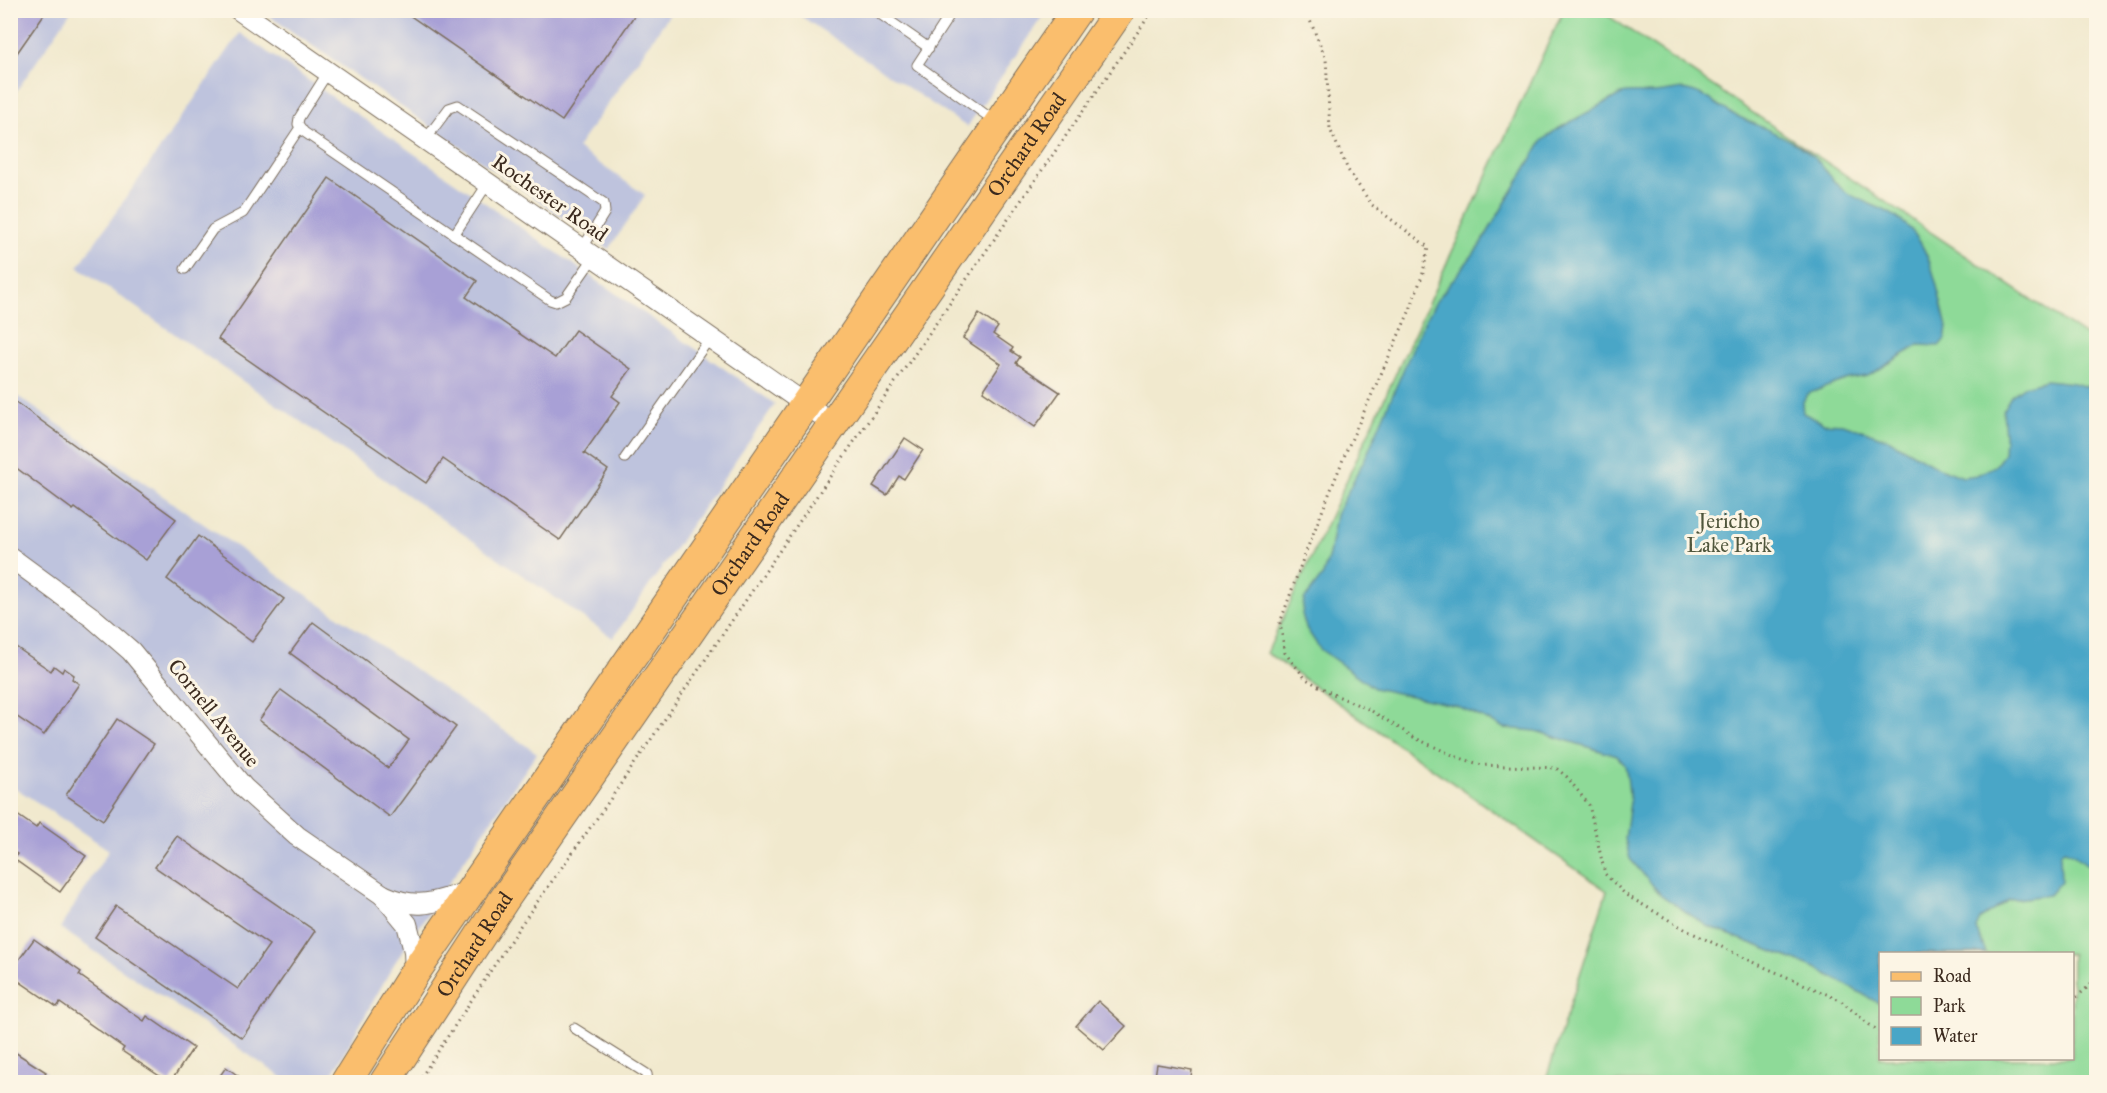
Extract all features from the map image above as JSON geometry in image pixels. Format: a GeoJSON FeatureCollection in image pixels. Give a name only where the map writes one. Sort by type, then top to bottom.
{"type":"FeatureCollection","features":[{"type":"Feature","properties":{"kind":"main road","name":"Orchard Road"},"geometry":{"type":"LineString","coordinates":[[346,1083],[415,972],[1077,10]]}},
{"type":"Feature","properties":{"kind":"main road","name":"Orchard Road"},"geometry":{"type":"LineString","coordinates":[[385,1083],[509,892],[1120,10]]}},
{"type":"Feature","properties":{"kind":"street","name":"Rochester Road"},"geometry":{"type":"LineString","coordinates":[[239,10],[834,424]]}},
{"type":"Feature","properties":{"kind":"street","name":"Cornell Avenue"},"geometry":{"type":"LineString","coordinates":[[10,557],[93,618],[131,651],[244,788],[297,836],[383,895],[399,902],[416,905],[471,891]]}},
{"type":"Feature","properties":{"kind":"street","name":"Cornell Avenue"},"geometry":{"type":"LineString","coordinates":[[383,895],[407,924],[414,951],[415,972]]}},
{"type":"Feature","properties":{"kind":"lane"},"geometry":{"type":"LineString","coordinates":[[874,10],[929,48]]}},
{"type":"Feature","properties":{"kind":"lane"},"geometry":{"type":"LineString","coordinates":[[953,10],[918,65],[998,124]]}},
{"type":"Feature","properties":{"kind":"lane"},"geometry":{"type":"LineString","coordinates":[[185,269],[213,229],[243,213],[299,129],[299,118],[328,72]]}},
{"type":"Feature","properties":{"kind":"lane"},"geometry":{"type":"LineString","coordinates":[[299,129],[550,300],[556,303],[566,297],[605,212],[604,203],[458,105],[449,108],[425,140]]}},
{"type":"Feature","properties":{"kind":"lane"},"geometry":{"type":"LineString","coordinates":[[454,234],[488,183]]}},
{"type":"Feature","properties":{"kind":"lane"},"geometry":{"type":"LineString","coordinates":[[626,458],[710,338]]}},
{"type":"Feature","properties":{"kind":"lane"},"geometry":{"type":"LineString","coordinates":[[574,1028],[647,1074],[648,1083]]}},
{"type":"Feature","properties":{"kind":"path"},"geometry":{"type":"LineString","coordinates":[[417,1083],[518,930],[1153,10]]}},
{"type":"Feature","properties":{"kind":"path"},"geometry":{"type":"LineString","coordinates":[[1308,10],[1309,18],[1326,59],[1330,129],[1348,170],[1372,205],[1428,247],[1423,273],[1410,310],[1348,447],[1303,559],[1280,624],[1285,653],[1306,679],[1370,710],[1415,738],[1457,757],[1482,765],[1556,768],[1567,777],[1589,805],[1605,874],[1626,895],[1688,931],[1840,1000],[1872,1027],[1879,1030]]}},
{"type":"Feature","properties":{"kind":"path"},"geometry":{"type":"LineString","coordinates":[[2074,1000],[2097,980]]}},
{"type":"Feature","properties":{"kind":"shaded area"},"geometry":{"type":"Polygon","coordinates":[[[11,11],[71,11],[11,99],[11,11]]]}},
{"type":"Feature","properties":{"kind":"shaded area"},"geometry":{"type":"Polygon","coordinates":[[[262,11],[672,11],[577,148],[645,195],[609,249],[262,11]]]}},
{"type":"Feature","properties":{"kind":"shaded area"},"geometry":{"type":"Polygon","coordinates":[[[793,11],[1046,11],[967,127],[793,11]]]}},
{"type":"Feature","properties":{"kind":"shaded area"},"geometry":{"type":"Polygon","coordinates":[[[240,33],[775,404],[613,638],[78,267],[240,33]]]}},
{"type":"Feature","properties":{"kind":"shaded area"},"geometry":{"type":"Polygon","coordinates":[[[10,391],[537,753],[394,964],[328,1082],[289,1082],[60,928],[109,850],[11,785],[10,391]]]}},
{"type":"Feature","properties":{"kind":"green space","name":"Jericho Lake Park"},"geometry":{"type":"Polygon","coordinates":[[[1563,11],[1601,11],[2096,343],[2096,1082],[1545,1082],[1607,891],[1267,653],[1563,11]]]}},
{"type":"Feature","properties":{"kind":"water","name":"Jericho Lake Park"},"geometry":{"type":"Polygon","coordinates":[[[1683,89],[1692,91],[1804,149],[1817,160],[1843,190],[1891,213],[1908,226],[1922,246],[1932,268],[1947,327],[1945,339],[1939,346],[1919,345],[1868,376],[1848,379],[1807,394],[1802,404],[1803,413],[1823,423],[1843,424],[1888,439],[1937,467],[1963,477],[1977,475],[1995,466],[2004,454],[2003,410],[2011,396],[2025,386],[2046,380],[2074,383],[2096,390],[2096,869],[2069,851],[2064,850],[2060,853],[2061,881],[2049,895],[2009,900],[1980,919],[1976,928],[1986,952],[1879,952],[1879,1003],[1818,969],[1707,926],[1661,895],[1630,859],[1625,839],[1630,802],[1627,776],[1625,765],[1617,756],[1536,731],[1504,728],[1457,706],[1374,688],[1320,649],[1306,628],[1302,614],[1304,600],[1323,575],[1336,515],[1368,452],[1422,326],[1437,300],[1479,247],[1542,141],[1556,130],[1621,94],[1659,93],[1683,89]]]}},
{"type":"Feature","properties":{"kind":"building"},"geometry":{"type":"Polygon","coordinates":[[[10,10],[47,10],[10,63],[10,10]]]}},
{"type":"Feature","properties":{"kind":"building"},"geometry":{"type":"Polygon","coordinates":[[[402,10],[638,10],[562,121],[402,10]]]}},
{"type":"Feature","properties":{"kind":"building"},"geometry":{"type":"Polygon","coordinates":[[[329,178],[477,281],[466,297],[555,358],[575,330],[631,369],[612,396],[620,402],[584,453],[608,470],[560,540],[443,459],[426,483],[218,339],[329,178]]]}},
{"type":"Feature","properties":{"kind":"building"},"geometry":{"type":"Polygon","coordinates":[[[979,314],[998,327],[993,334],[1013,348],[1011,351],[1020,357],[1016,363],[1060,392],[1035,427],[983,391],[1001,364],[963,338],[979,314]]]}},
{"type":"Feature","properties":{"kind":"building"},"geometry":{"type":"Polygon","coordinates":[[[10,398],[176,519],[146,560],[75,508],[73,510],[15,467],[10,467],[10,398]]]}},
{"type":"Feature","properties":{"kind":"building"},"geometry":{"type":"Polygon","coordinates":[[[905,438],[923,450],[904,479],[899,476],[887,495],[873,486],[905,438]]]}},
{"type":"Feature","properties":{"kind":"building"},"geometry":{"type":"Polygon","coordinates":[[[198,536],[284,599],[252,642],[167,579],[198,536]]]}},
{"type":"Feature","properties":{"kind":"building"},"geometry":{"type":"Polygon","coordinates":[[[313,622],[456,727],[390,817],[259,720],[281,690],[388,768],[409,740],[290,653],[313,622]]]}},
{"type":"Feature","properties":{"kind":"building"},"geometry":{"type":"Polygon","coordinates":[[[10,643],[51,671],[54,666],[62,672],[64,668],[74,675],[72,679],[79,684],[44,735],[10,712],[10,643]]]}},
{"type":"Feature","properties":{"kind":"building"},"geometry":{"type":"Polygon","coordinates":[[[117,719],[154,744],[103,820],[66,795],[117,719]]]}},
{"type":"Feature","properties":{"kind":"building"},"geometry":{"type":"Polygon","coordinates":[[[10,810],[36,828],[39,823],[86,856],[60,892],[14,859],[17,854],[10,850],[10,810]]]}},
{"type":"Feature","properties":{"kind":"building"},"geometry":{"type":"Polygon","coordinates":[[[177,836],[315,931],[242,1038],[95,937],[116,906],[238,989],[269,945],[155,867],[177,836]]]}},
{"type":"Feature","properties":{"kind":"building"},"geometry":{"type":"Polygon","coordinates":[[[34,939],[81,972],[79,975],[144,1021],[147,1016],[193,1048],[170,1083],[122,1051],[124,1048],[60,1003],[57,1007],[10,975],[34,939]]]}},
{"type":"Feature","properties":{"kind":"building"},"geometry":{"type":"Polygon","coordinates":[[[1098,1001],[1126,1026],[1104,1050],[1076,1026],[1098,1001]]]}},
{"type":"Feature","properties":{"kind":"building"},"geometry":{"type":"Polygon","coordinates":[[[10,1049],[46,1072],[39,1083],[10,1083],[10,1049]]]}},
{"type":"Feature","properties":{"kind":"building"},"geometry":{"type":"Polygon","coordinates":[[[1157,1064],[1192,1070],[1190,1083],[1154,1083],[1157,1064]]]}},
{"type":"Feature","properties":{"kind":"building"},"geometry":{"type":"Polygon","coordinates":[[[226,1067],[248,1083],[215,1083],[226,1067]]]}}]}
